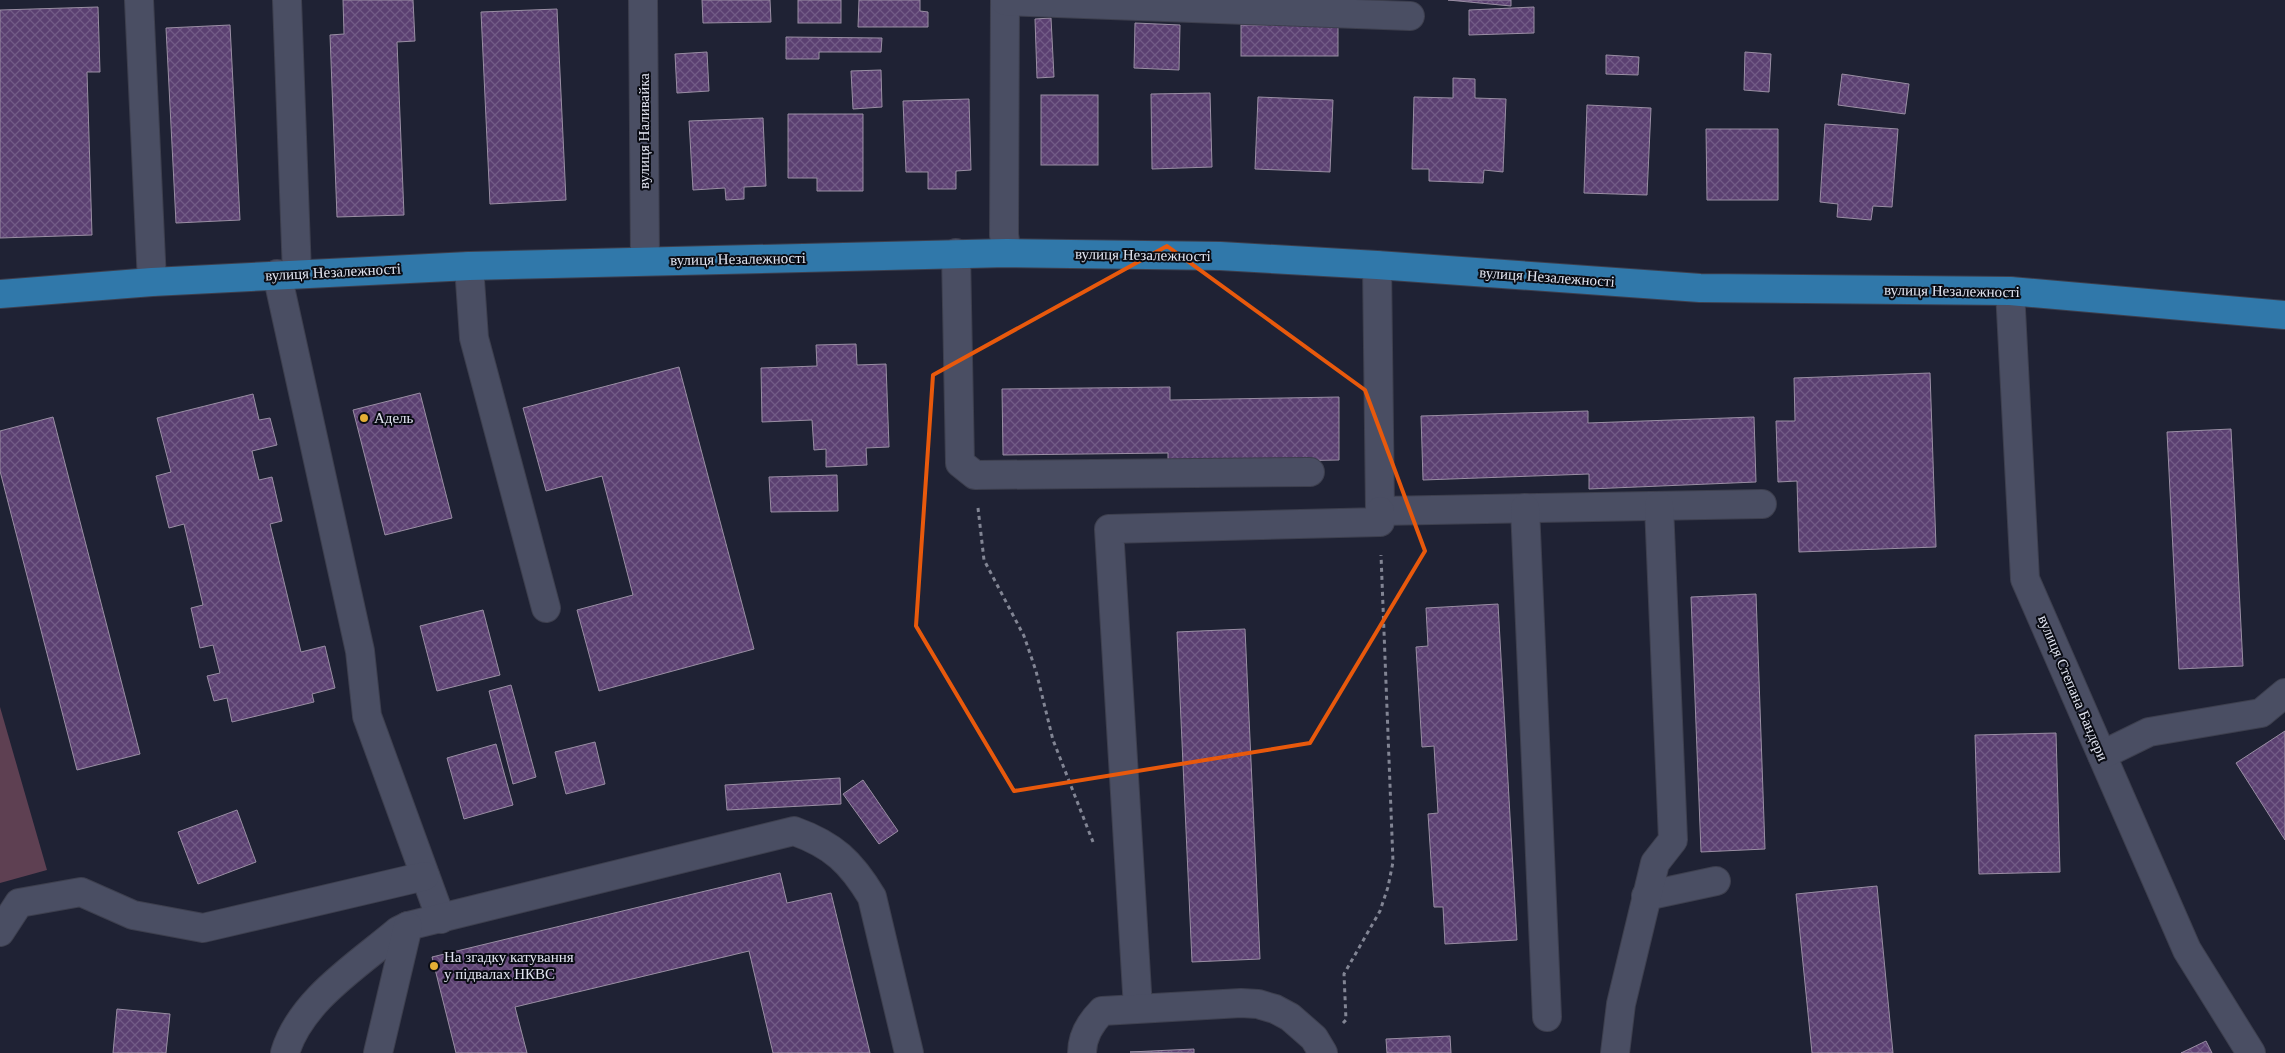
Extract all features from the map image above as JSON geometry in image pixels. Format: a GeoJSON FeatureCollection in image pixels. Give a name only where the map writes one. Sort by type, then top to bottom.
{"type":"FeatureCollection","features":[{"type":"Feature","properties":{"kind":"main road","name":"вулиця Незалежності"},"geometry":{"type":"LineString","coordinates":[[0,294],[152,282],[469,266],[1007,253],[1220,256],[1378,265],[1700,288],[2010,291],[2285,315]]}},
{"type":"Feature","properties":{"kind":"street"},"geometry":{"type":"LineString","coordinates":[[139,0],[152,282]]}},
{"type":"Feature","properties":{"kind":"street"},"geometry":{"type":"LineString","coordinates":[[287,0],[287,274],[360,651],[366,716],[440,920]]}},
{"type":"Feature","properties":{"kind":"street","name":"вулиця Наливайка"},"geometry":{"type":"LineString","coordinates":[[643,0],[645,261]]}},
{"type":"Feature","properties":{"kind":"street"},"geometry":{"type":"LineString","coordinates":[[1007,253],[1004,235],[1003,137],[1005,1],[1410,16]]}},
{"type":"Feature","properties":{"kind":"street"},"geometry":{"type":"LineString","coordinates":[[956,253],[960,462],[975,475],[1310,472]]}},
{"type":"Feature","properties":{"kind":"street"},"geometry":{"type":"LineString","coordinates":[[1378,265],[1380,516]]}},
{"type":"Feature","properties":{"kind":"street"},"geometry":{"type":"LineString","coordinates":[[469,266],[474,338],[546,608]]}},
{"type":"Feature","properties":{"kind":"street","name":"вулиця Степана Бандери"},"geometry":{"type":"LineString","coordinates":[[2010,291],[2025,579],[2187,950],[2251,1053]]}},
{"type":"Feature","properties":{"kind":"street"},"geometry":{"type":"LineString","coordinates":[[1138,1008],[1109,529],[1525,508],[1762,504]]}},
{"type":"Feature","properties":{"kind":"street"},"geometry":{"type":"LineString","coordinates":[[1616,1053],[1621,1004],[1646,896],[1655,863],[1673,840],[1660,506]]}},
{"type":"Feature","properties":{"kind":"street"},"geometry":{"type":"LineString","coordinates":[[1525,508],[1547,1017]]}},
{"type":"Feature","properties":{"kind":"street"},"geometry":{"type":"LineString","coordinates":[[2102,755],[2148,732],[2261,713],[2285,694]]}},
{"type":"Feature","properties":{"kind":"street"},"geometry":{"type":"LineString","coordinates":[[285,1053],[293,1033],[317,1000],[398,931],[408,926],[440,920],[794,831],[827,845],[842,856],[859,875],[872,897],[909,1053]]}},
{"type":"Feature","properties":{"kind":"street"},"geometry":{"type":"LineString","coordinates":[[0,932],[19,904],[81,892],[133,915],[204,928],[425,876]]}},
{"type":"Feature","properties":{"kind":"street"},"geometry":{"type":"LineString","coordinates":[[1646,896],[1716,881]]}},
{"type":"Feature","properties":{"kind":"street"},"geometry":{"type":"LineString","coordinates":[[378,1053],[408,926]]}},
{"type":"Feature","properties":{"kind":"street"},"geometry":{"type":"LineString","coordinates":[[1082,1053],[1086,1032],[1093,1020],[1102,1011],[1241,1002],[1275,1009],[1290,1017],[1303,1026],[1323,1052]]}},
{"type":"Feature","properties":{"kind":"path"},"geometry":{"type":"LineString","coordinates":[[975,475],[984,560],[1024,636],[1036,671],[1053,740],[1096,850]]}},
{"type":"Feature","properties":{"kind":"path"},"geometry":{"type":"LineString","coordinates":[[1323,1052],[1346,1020],[1344,974],[1380,911],[1388,887],[1393,862],[1380,516]]}},
{"type":"Feature","properties":{"kind":"highlighted area"},"geometry":{"type":"Polygon","coordinates":[[[1167,246],[1365,390],[1425,551],[1310,743],[1014,791],[916,626],[933,375],[1167,246]]]}},
{"type":"Feature","properties":{"kind":"shaded area"},"geometry":{"type":"Polygon","coordinates":[[[0,707],[47,870],[0,883],[0,707]]]}},
{"type":"Feature","properties":{"kind":"building"},"geometry":{"type":"Polygon","coordinates":[[[343,0],[413,0],[415,41],[397,42],[404,215],[337,217],[330,35],[344,34],[343,0]]]}},
{"type":"Feature","properties":{"kind":"building"},"geometry":{"type":"Polygon","coordinates":[[[702,0],[770,0],[771,22],[703,23],[702,0]]]}},
{"type":"Feature","properties":{"kind":"building"},"geometry":{"type":"Polygon","coordinates":[[[798,0],[841,0],[841,23],[798,23],[798,0]]]}},
{"type":"Feature","properties":{"kind":"building"},"geometry":{"type":"Polygon","coordinates":[[[859,0],[920,0],[920,11],[928,12],[928,27],[858,27],[859,0]]]}},
{"type":"Feature","properties":{"kind":"building"},"geometry":{"type":"Polygon","coordinates":[[[1448,0],[1511,0],[1511,6],[1448,0]]]}},
{"type":"Feature","properties":{"kind":"building"},"geometry":{"type":"Polygon","coordinates":[[[98,7],[100,72],[87,72],[92,235],[0,238],[0,10],[98,7]]]}},
{"type":"Feature","properties":{"kind":"building"},"geometry":{"type":"Polygon","coordinates":[[[1534,7],[1534,33],[1469,35],[1469,10],[1534,7]]]}},
{"type":"Feature","properties":{"kind":"building"},"geometry":{"type":"Polygon","coordinates":[[[557,9],[566,200],[490,204],[481,12],[557,9]]]}},
{"type":"Feature","properties":{"kind":"building"},"geometry":{"type":"Polygon","coordinates":[[[1051,18],[1054,77],[1037,78],[1035,19],[1051,18]]]}},
{"type":"Feature","properties":{"kind":"building"},"geometry":{"type":"Polygon","coordinates":[[[1135,23],[1180,25],[1179,70],[1134,68],[1135,23]]]}},
{"type":"Feature","properties":{"kind":"building"},"geometry":{"type":"Polygon","coordinates":[[[230,25],[240,220],[176,223],[166,28],[230,25]]]}},
{"type":"Feature","properties":{"kind":"building"},"geometry":{"type":"Polygon","coordinates":[[[1241,25],[1338,25],[1338,56],[1241,56],[1241,25]]]}},
{"type":"Feature","properties":{"kind":"building"},"geometry":{"type":"Polygon","coordinates":[[[786,37],[882,38],[881,52],[819,52],[819,59],[786,59],[786,37]]]}},
{"type":"Feature","properties":{"kind":"building"},"geometry":{"type":"Polygon","coordinates":[[[707,52],[709,91],[677,93],[675,54],[707,52]]]}},
{"type":"Feature","properties":{"kind":"building"},"geometry":{"type":"Polygon","coordinates":[[[1745,52],[1771,54],[1769,92],[1744,90],[1745,52]]]}},
{"type":"Feature","properties":{"kind":"building"},"geometry":{"type":"Polygon","coordinates":[[[1606,55],[1639,57],[1638,75],[1606,74],[1606,55]]]}},
{"type":"Feature","properties":{"kind":"building"},"geometry":{"type":"Polygon","coordinates":[[[881,70],[882,107],[853,109],[851,71],[881,70]]]}},
{"type":"Feature","properties":{"kind":"building"},"geometry":{"type":"Polygon","coordinates":[[[1842,74],[1909,84],[1905,114],[1838,105],[1842,74]]]}},
{"type":"Feature","properties":{"kind":"building"},"geometry":{"type":"Polygon","coordinates":[[[1453,78],[1475,79],[1475,98],[1506,99],[1503,172],[1484,170],[1483,183],[1429,181],[1429,169],[1412,169],[1414,97],[1453,98],[1453,78]]]}},
{"type":"Feature","properties":{"kind":"building"},"geometry":{"type":"Polygon","coordinates":[[[1210,93],[1212,167],[1152,169],[1151,94],[1210,93]]]}},
{"type":"Feature","properties":{"kind":"building"},"geometry":{"type":"Polygon","coordinates":[[[1041,95],[1098,95],[1098,165],[1041,165],[1041,95]]]}},
{"type":"Feature","properties":{"kind":"building"},"geometry":{"type":"Polygon","coordinates":[[[1258,97],[1333,100],[1330,172],[1255,169],[1258,97]]]}},
{"type":"Feature","properties":{"kind":"building"},"geometry":{"type":"Polygon","coordinates":[[[969,99],[971,170],[956,171],[956,189],[928,189],[928,172],[906,172],[903,101],[969,99]]]}},
{"type":"Feature","properties":{"kind":"building"},"geometry":{"type":"Polygon","coordinates":[[[1587,105],[1651,108],[1647,195],[1584,193],[1587,105]]]}},
{"type":"Feature","properties":{"kind":"building"},"geometry":{"type":"Polygon","coordinates":[[[788,114],[863,114],[863,191],[817,191],[817,178],[788,178],[788,114]]]}},
{"type":"Feature","properties":{"kind":"building"},"geometry":{"type":"Polygon","coordinates":[[[763,118],[766,186],[744,187],[744,199],[726,200],[725,188],[693,190],[689,121],[763,118]]]}},
{"type":"Feature","properties":{"kind":"building"},"geometry":{"type":"Polygon","coordinates":[[[1825,124],[1898,129],[1892,207],[1873,206],[1871,220],[1837,217],[1838,204],[1820,202],[1825,124]]]}},
{"type":"Feature","properties":{"kind":"building"},"geometry":{"type":"Polygon","coordinates":[[[1706,129],[1778,129],[1778,200],[1707,200],[1706,129]]]}},
{"type":"Feature","properties":{"kind":"building"},"geometry":{"type":"Polygon","coordinates":[[[856,344],[857,365],[886,364],[889,447],[866,448],[867,465],[826,467],[826,449],[814,450],[812,420],[762,422],[761,368],[817,366],[816,345],[856,344]]]}},
{"type":"Feature","properties":{"kind":"building"},"geometry":{"type":"Polygon","coordinates":[[[679,367],[754,649],[599,691],[577,610],[633,595],[602,476],[546,491],[523,408],[679,367]]]}},
{"type":"Feature","properties":{"kind":"building"},"geometry":{"type":"Polygon","coordinates":[[[1930,373],[1936,547],[1799,552],[1797,481],[1778,482],[1776,421],[1795,421],[1794,378],[1930,373]]]}},
{"type":"Feature","properties":{"kind":"building"},"geometry":{"type":"Polygon","coordinates":[[[1170,387],[1170,400],[1339,397],[1339,460],[1168,463],[1168,453],[1003,455],[1002,389],[1170,387]]]}},
{"type":"Feature","properties":{"kind":"building"},"geometry":{"type":"Polygon","coordinates":[[[420,393],[452,518],[385,535],[353,410],[420,393]]]}},
{"type":"Feature","properties":{"kind":"building"},"geometry":{"type":"Polygon","coordinates":[[[253,394],[259,420],[270,418],[277,445],[252,451],[259,480],[272,477],[282,521],[270,524],[301,652],[325,646],[335,688],[312,694],[314,702],[232,722],[227,698],[214,701],[207,676],[220,673],[213,645],[200,648],[191,608],[203,605],[184,524],[169,528],[156,476],[171,472],[157,418],[253,394]]]}},
{"type":"Feature","properties":{"kind":"building"},"geometry":{"type":"Polygon","coordinates":[[[1588,411],[1588,423],[1754,417],[1756,482],[1589,489],[1589,474],[1423,480],[1421,416],[1588,411]]]}},
{"type":"Feature","properties":{"kind":"building"},"geometry":{"type":"Polygon","coordinates":[[[53,417],[140,754],[77,770],[0,471],[0,431],[53,417]]]}},
{"type":"Feature","properties":{"kind":"building"},"geometry":{"type":"Polygon","coordinates":[[[2231,429],[2243,666],[2179,669],[2167,432],[2231,429]]]}},
{"type":"Feature","properties":{"kind":"building"},"geometry":{"type":"Polygon","coordinates":[[[837,475],[838,511],[771,512],[769,477],[837,475]]]}},
{"type":"Feature","properties":{"kind":"building"},"geometry":{"type":"Polygon","coordinates":[[[1756,594],[1765,849],[1701,852],[1691,597],[1756,594]]]}},
{"type":"Feature","properties":{"kind":"building"},"geometry":{"type":"Polygon","coordinates":[[[1498,604],[1517,940],[1445,944],[1443,907],[1434,907],[1428,814],[1438,813],[1434,746],[1422,747],[1416,647],[1428,646],[1426,608],[1498,604]]]}},
{"type":"Feature","properties":{"kind":"building"},"geometry":{"type":"Polygon","coordinates":[[[483,610],[500,675],[437,691],[420,626],[483,610]]]}},
{"type":"Feature","properties":{"kind":"building"},"geometry":{"type":"Polygon","coordinates":[[[1245,629],[1260,959],[1192,962],[1177,632],[1245,629]]]}},
{"type":"Feature","properties":{"kind":"building"},"geometry":{"type":"Polygon","coordinates":[[[511,685],[536,777],[513,784],[489,691],[511,685]]]}},
{"type":"Feature","properties":{"kind":"building"},"geometry":{"type":"Polygon","coordinates":[[[2285,731],[2285,840],[2236,763],[2285,731]]]}},
{"type":"Feature","properties":{"kind":"building"},"geometry":{"type":"Polygon","coordinates":[[[2056,733],[2060,872],[1979,874],[1975,735],[2056,733]]]}},
{"type":"Feature","properties":{"kind":"building"},"geometry":{"type":"Polygon","coordinates":[[[595,742],[605,784],[566,794],[555,752],[595,742]]]}},
{"type":"Feature","properties":{"kind":"building"},"geometry":{"type":"Polygon","coordinates":[[[496,744],[513,805],[464,819],[447,758],[496,744]]]}},
{"type":"Feature","properties":{"kind":"building"},"geometry":{"type":"Polygon","coordinates":[[[840,778],[841,804],[727,810],[725,785],[840,778]]]}},
{"type":"Feature","properties":{"kind":"building"},"geometry":{"type":"Polygon","coordinates":[[[863,780],[898,831],[879,844],[843,794],[863,780]]]}},
{"type":"Feature","properties":{"kind":"building"},"geometry":{"type":"Polygon","coordinates":[[[237,810],[256,862],[198,884],[178,832],[237,810]]]}},
{"type":"Feature","properties":{"kind":"building"},"geometry":{"type":"Polygon","coordinates":[[[780,873],[787,903],[831,893],[870,1053],[773,1053],[749,951],[515,1007],[527,1053],[456,1053],[432,957],[780,873]]]}},
{"type":"Feature","properties":{"kind":"building"},"geometry":{"type":"Polygon","coordinates":[[[1877,886],[1893,1053],[1812,1053],[1796,894],[1877,886]]]}},
{"type":"Feature","properties":{"kind":"building"},"geometry":{"type":"Polygon","coordinates":[[[117,1009],[170,1014],[166,1053],[113,1053],[117,1009]]]}},
{"type":"Feature","properties":{"kind":"building"},"geometry":{"type":"Polygon","coordinates":[[[1450,1036],[1451,1053],[1387,1053],[1386,1039],[1450,1036]]]}},
{"type":"Feature","properties":{"kind":"building"},"geometry":{"type":"Polygon","coordinates":[[[2206,1041],[2212,1053],[2181,1053],[2206,1041]]]}},
{"type":"Feature","properties":{"kind":"building"},"geometry":{"type":"Polygon","coordinates":[[[1194,1049],[1194,1053],[1130,1052],[1194,1049]]]}},
{"type":"Feature","properties":{"kind":"place","name":"Адель"},"geometry":{"type":"Point","coordinates":[364,418]}},
{"type":"Feature","properties":{"kind":"place","name":"На згадку катування у підвалах НКВС"},"geometry":{"type":"Point","coordinates":[434,966]}}]}
